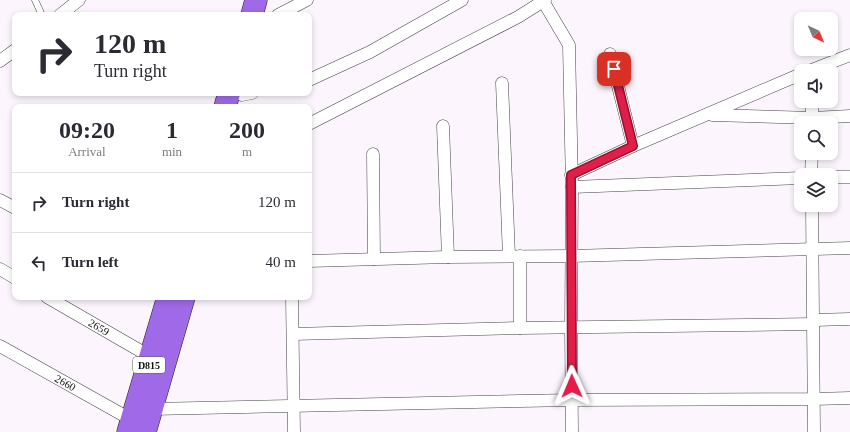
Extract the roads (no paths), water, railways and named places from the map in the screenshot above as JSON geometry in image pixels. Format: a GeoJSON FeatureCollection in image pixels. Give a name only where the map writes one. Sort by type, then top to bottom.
{"type":"FeatureCollection","features":[{"type":"Feature","properties":{"kind":"highway"},"geometry":{"type":"LineString","coordinates":[[253,12],[256,0]]}},
{"type":"Feature","properties":{"kind":"highway"},"geometry":{"type":"LineString","coordinates":[[267,12],[270,0]]}},
{"type":"Feature","properties":{"kind":"highway"},"geometry":{"type":"LineString","coordinates":[[229,104],[241,96]]}},
{"type":"Feature","properties":{"kind":"highway","name":"D815"},"geometry":{"type":"LineString","coordinates":[[135,428],[151,357],[171,300]]}},
{"type":"Feature","properties":{"kind":"highway","name":"D815"},"geometry":{"type":"LineString","coordinates":[[135,428],[152,409],[171,300]]}},
{"type":"Feature","properties":{"kind":"street"},"geometry":{"type":"LineString","coordinates":[[64,12],[79,0]]}},
{"type":"Feature","properties":{"kind":"street"},"geometry":{"type":"LineString","coordinates":[[284,12],[307,0]]}},
{"type":"Feature","properties":{"kind":"street"},"geometry":{"type":"LineString","coordinates":[[312,79],[370,52],[462,0]]}},
{"type":"Feature","properties":{"kind":"street"},"geometry":{"type":"LineString","coordinates":[[312,122],[518,17],[544,0],[570,45],[572,432]]}},
{"type":"Feature","properties":{"kind":"street"},"geometry":{"type":"LineString","coordinates":[[0,61],[12,52]]}},
{"type":"Feature","properties":{"kind":"street"},"geometry":{"type":"LineString","coordinates":[[610,54],[633,146]]}},
{"type":"Feature","properties":{"kind":"street"},"geometry":{"type":"LineString","coordinates":[[826,64],[850,55]]}},
{"type":"Feature","properties":{"kind":"street"},"geometry":{"type":"LineString","coordinates":[[571,181],[633,146],[794,77]]}},
{"type":"Feature","properties":{"kind":"street"},"geometry":{"type":"LineString","coordinates":[[502,83],[520,328]]}},
{"type":"Feature","properties":{"kind":"street"},"geometry":{"type":"LineString","coordinates":[[706,115],[794,119]]}},
{"type":"Feature","properties":{"kind":"street"},"geometry":{"type":"LineString","coordinates":[[838,117],[850,116]]}},
{"type":"Feature","properties":{"kind":"street"},"geometry":{"type":"LineString","coordinates":[[443,126],[448,257]]}},
{"type":"Feature","properties":{"kind":"street"},"geometry":{"type":"LineString","coordinates":[[373,154],[374,259]]}},
{"type":"Feature","properties":{"kind":"street"},"geometry":{"type":"LineString","coordinates":[[838,177],[850,177]]}},
{"type":"Feature","properties":{"kind":"street"},"geometry":{"type":"LineString","coordinates":[[571,181],[794,178]]}},
{"type":"Feature","properties":{"kind":"street"},"geometry":{"type":"LineString","coordinates":[[0,200],[12,206]]}},
{"type":"Feature","properties":{"kind":"street"},"geometry":{"type":"LineString","coordinates":[[812,212],[814,432]]}},
{"type":"Feature","properties":{"kind":"street"},"geometry":{"type":"LineString","coordinates":[[312,261],[448,257],[571,256],[850,248]]}},
{"type":"Feature","properties":{"kind":"street"},"geometry":{"type":"LineString","coordinates":[[0,270],[12,276]]}},
{"type":"Feature","properties":{"kind":"street","name":"2659"},"geometry":{"type":"LineString","coordinates":[[52,300],[151,357]]}},
{"type":"Feature","properties":{"kind":"street"},"geometry":{"type":"LineString","coordinates":[[292,300],[294,432]]}},
{"type":"Feature","properties":{"kind":"street"},"geometry":{"type":"LineString","coordinates":[[293,334],[814,322],[850,319]]}},
{"type":"Feature","properties":{"kind":"street","name":"2660"},"geometry":{"type":"LineString","coordinates":[[0,346],[135,428]]}},
{"type":"Feature","properties":{"kind":"street"},"geometry":{"type":"LineString","coordinates":[[152,409],[572,400],[850,398]]}},
{"type":"Feature","properties":{"kind":"lane"},"geometry":{"type":"LineString","coordinates":[[35,0],[41,12]]}}]}
